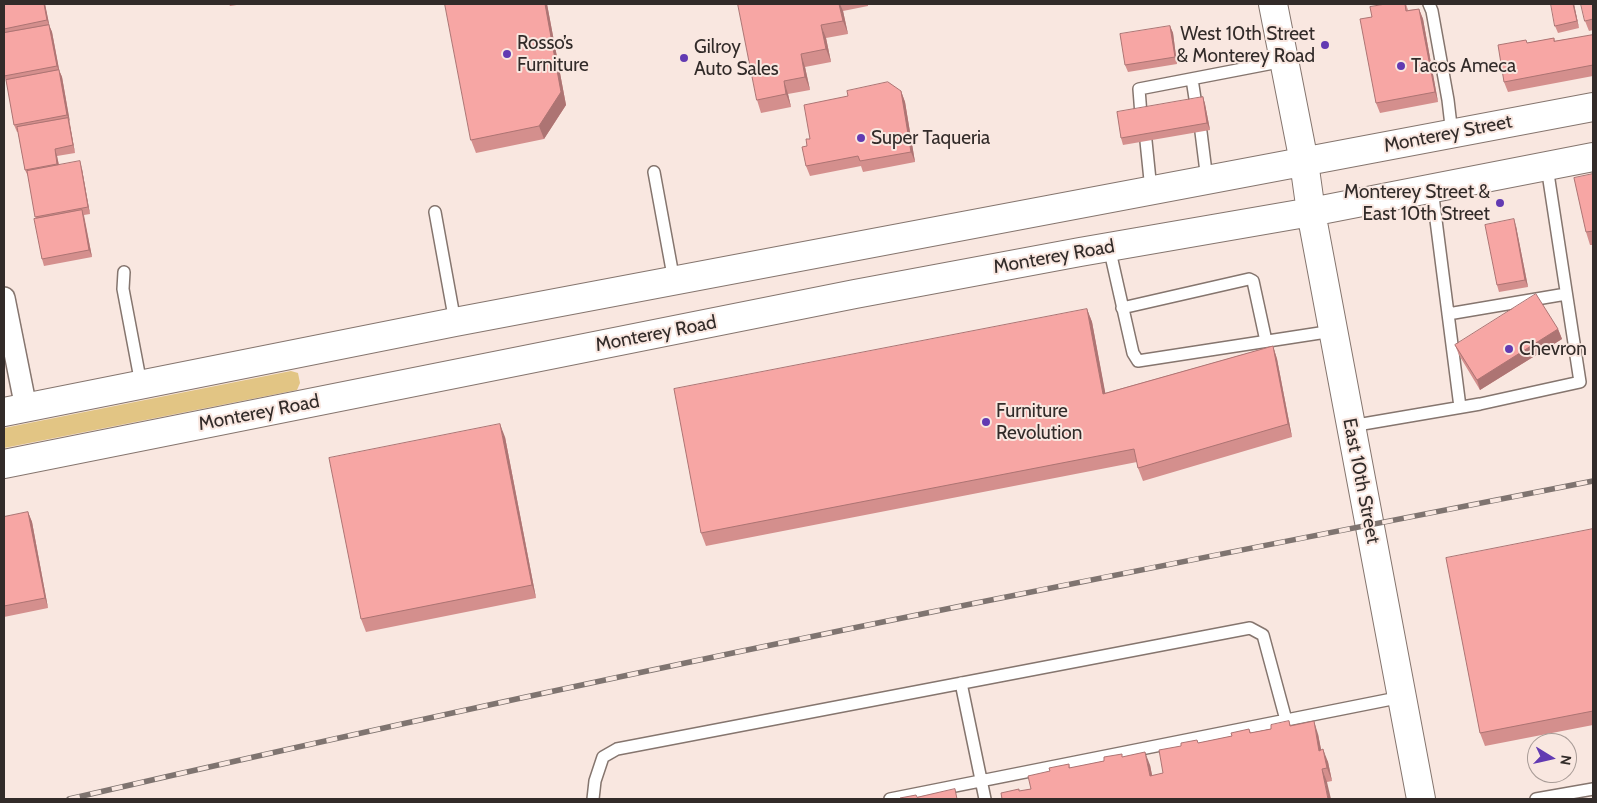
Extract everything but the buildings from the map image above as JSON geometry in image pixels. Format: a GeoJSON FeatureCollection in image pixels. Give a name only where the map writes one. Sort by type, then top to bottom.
{"type":"FeatureCollection","features":[{"type":"Feature","properties":{"kind":"main road","name":"East 10th Street"},"geometry":{"type":"LineString","coordinates":[[1276,4],[1284,62],[1304,162],[1311,212],[1421,799]]}},
{"type":"Feature","properties":{"kind":"main road","name":"Monterey Street"},"geometry":{"type":"LineString","coordinates":[[1304,162],[1593,107]]}},
{"type":"Feature","properties":{"kind":"main road"},"geometry":{"type":"LineString","coordinates":[[1311,212],[1593,158]]}},
{"type":"Feature","properties":{"kind":"main road"},"geometry":{"type":"LineString","coordinates":[[15,410],[455,322],[1304,162]]}},
{"type":"Feature","properties":{"kind":"main road","name":"Monterey Road"},"geometry":{"type":"LineString","coordinates":[[4,464],[855,294],[1311,212]]}},
{"type":"Feature","properties":{"kind":"street"},"geometry":{"type":"LineString","coordinates":[[4,298],[15,410]]}},
{"type":"Feature","properties":{"kind":"lane"},"geometry":{"type":"LineString","coordinates":[[1429,4],[1432,11],[1448,100],[1452,134]]}},
{"type":"Feature","properties":{"kind":"lane"},"geometry":{"type":"LineString","coordinates":[[1141,115],[1139,89],[1284,62]]}},
{"type":"Feature","properties":{"kind":"lane"},"geometry":{"type":"LineString","coordinates":[[1192,79],[1196,105]]}},
{"type":"Feature","properties":{"kind":"lane"},"geometry":{"type":"LineString","coordinates":[[1201,132],[1207,180]]}},
{"type":"Feature","properties":{"kind":"lane"},"geometry":{"type":"LineString","coordinates":[[1146,141],[1151,190]]}},
{"type":"Feature","properties":{"kind":"lane"},"geometry":{"type":"LineString","coordinates":[[1351,426],[1460,407],[1580,382],[1547,167]]}},
{"type":"Feature","properties":{"kind":"lane"},"geometry":{"type":"LineString","coordinates":[[654,172],[674,282]]}},
{"type":"Feature","properties":{"kind":"lane"},"geometry":{"type":"LineString","coordinates":[[1432,189],[1460,407]]}},
{"type":"Feature","properties":{"kind":"lane"},"geometry":{"type":"LineString","coordinates":[[435,212],[455,322]]}},
{"type":"Feature","properties":{"kind":"lane"},"geometry":{"type":"LineString","coordinates":[[1109,247],[1133,353],[1138,360],[1333,331]]}},
{"type":"Feature","properties":{"kind":"lane"},"geometry":{"type":"LineString","coordinates":[[124,272],[122,289],[141,384]]}},
{"type":"Feature","properties":{"kind":"lane"},"geometry":{"type":"LineString","coordinates":[[1122,308],[1249,278],[1253,281],[1266,341]]}},
{"type":"Feature","properties":{"kind":"lane"},"geometry":{"type":"LineString","coordinates":[[1448,314],[1566,294]]}},
{"type":"Feature","properties":{"kind":"lane"},"geometry":{"type":"LineString","coordinates":[[592,799],[603,757],[617,749],[1250,628],[1263,634],[1286,720]]}},
{"type":"Feature","properties":{"kind":"lane"},"geometry":{"type":"LineString","coordinates":[[961,683],[986,799]]}},
{"type":"Feature","properties":{"kind":"lane"},"geometry":{"type":"LineString","coordinates":[[890,799],[1402,697]]}},
{"type":"Feature","properties":{"kind":"lane"},"geometry":{"type":"LineString","coordinates":[[1536,799],[1593,789]]}},
{"type":"Feature","properties":{"kind":"shaded area"},"geometry":{"type":"Polygon","coordinates":[[[291,371],[298,373],[300,383],[297,390],[4,448],[4,428],[291,371]]]}},
{"type":"Feature","properties":{"kind":"railway"},"geometry":{"type":"LineString","coordinates":[[69,799],[519,698],[745,650],[1593,481]]}},
{"type":"Feature","properties":{"kind":"place","name":"West 10th Street & Monterey Road"},"geometry":{"type":"Point","coordinates":[1325,45]}},
{"type":"Feature","properties":{"kind":"place","name":"Rosso’s Furniture"},"geometry":{"type":"Point","coordinates":[507,54]}},
{"type":"Feature","properties":{"kind":"place","name":"Gilroy Auto Sales"},"geometry":{"type":"Point","coordinates":[684,58]}},
{"type":"Feature","properties":{"kind":"place","name":"Tacos Ameca"},"geometry":{"type":"Point","coordinates":[1401,66]}},
{"type":"Feature","properties":{"kind":"place","name":"Super Taqueria"},"geometry":{"type":"Point","coordinates":[861,138]}},
{"type":"Feature","properties":{"kind":"place","name":"Monterey Street & East 10th Street"},"geometry":{"type":"Point","coordinates":[1500,203]}},
{"type":"Feature","properties":{"kind":"place","name":"Chevron"},"geometry":{"type":"Point","coordinates":[1509,349]}},
{"type":"Feature","properties":{"kind":"place","name":"Furniture Revolution"},"geometry":{"type":"Point","coordinates":[986,422]}}]}
